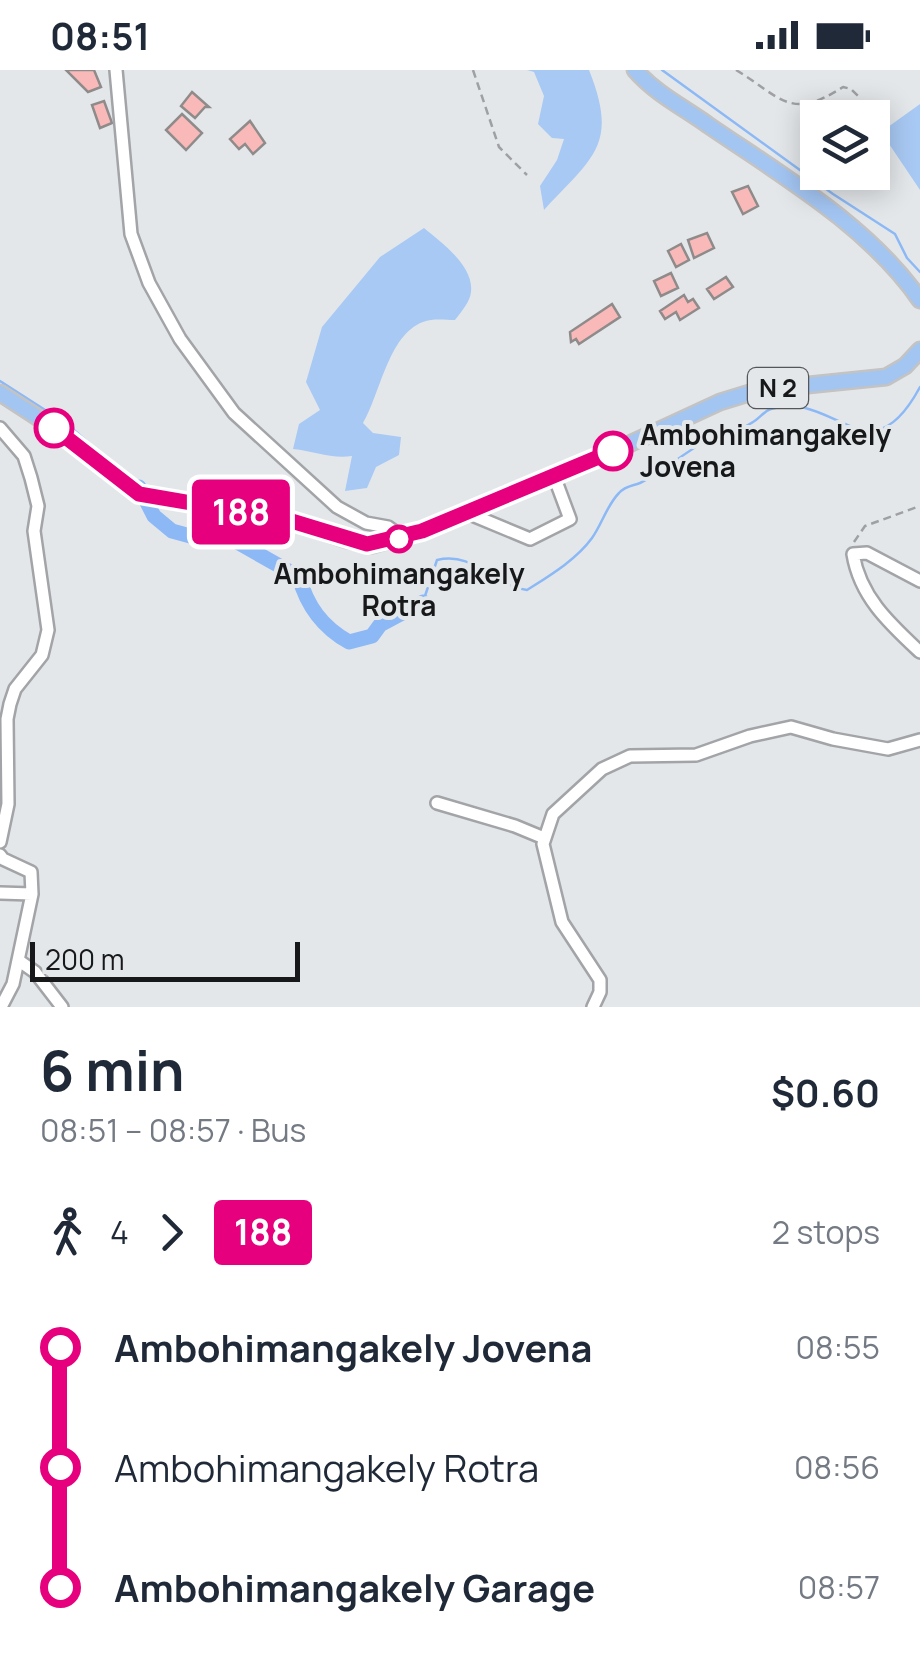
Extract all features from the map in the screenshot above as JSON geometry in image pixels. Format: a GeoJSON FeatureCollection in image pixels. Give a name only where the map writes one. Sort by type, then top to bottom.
{"type":"FeatureCollection","features":[{"type":"Feature","properties":{"kind":"main road"},"geometry":{"type":"LineString","coordinates":[[635,70],[662,95],[769,167],[850,228],[920,300]]}},
{"type":"Feature","properties":{"kind":"main road","name":"N 2"},"geometry":{"type":"LineString","coordinates":[[0,392],[139,494],[285,519],[367,544],[403,538],[720,402],[759,390],[886,377],[905,366],[920,350]]}},
{"type":"Feature","properties":{"kind":"street"},"geometry":{"type":"LineString","coordinates":[[116,70],[131,234],[149,283],[180,339],[234,413],[337,507],[366,523],[388,527],[403,538]]}},
{"type":"Feature","properties":{"kind":"street"},"geometry":{"type":"LineString","coordinates":[[0,428],[24,456],[38,506],[34,531],[48,630],[42,654],[15,689],[3,723],[8,804],[0,842]]}},
{"type":"Feature","properties":{"kind":"street"},"geometry":{"type":"LineString","coordinates":[[465,512],[530,539],[570,519],[554,476]]}},
{"type":"Feature","properties":{"kind":"street"},"geometry":{"type":"LineString","coordinates":[[920,580],[867,553],[853,554],[856,574],[880,614],[920,652]]}},
{"type":"Feature","properties":{"kind":"street"},"geometry":{"type":"LineString","coordinates":[[592,1007],[600,992],[600,980],[562,922],[551,885],[544,838],[553,814],[602,769],[630,756],[696,755],[792,726],[833,739],[888,749],[920,740]]}},
{"type":"Feature","properties":{"kind":"street"},"geometry":{"type":"LineString","coordinates":[[436,802],[544,838]]}},
{"type":"Feature","properties":{"kind":"street"},"geometry":{"type":"LineString","coordinates":[[0,854],[3,860],[31,872],[32,894],[13,984],[0,1007]]}},
{"type":"Feature","properties":{"kind":"street"},"geometry":{"type":"LineString","coordinates":[[0,893],[32,894]]}},
{"type":"Feature","properties":{"kind":"street"},"geometry":{"type":"LineString","coordinates":[[18,960],[35,972],[62,1007]]}},
{"type":"Feature","properties":{"kind":"path"},"geometry":{"type":"LineString","coordinates":[[472,70],[498,147],[527,175]]}},
{"type":"Feature","properties":{"kind":"path"},"geometry":{"type":"LineString","coordinates":[[736,70],[760,88],[794,105],[818,103],[843,87],[859,97]]}},
{"type":"Feature","properties":{"kind":"path"},"geometry":{"type":"LineString","coordinates":[[853,554],[854,540],[865,526],[920,506]]}},
{"type":"Feature","properties":{"kind":"shaded area"},"geometry":{"type":"Polygon","coordinates":[[[527,70],[589,70],[602,116],[601,133],[588,162],[544,210],[540,186],[557,160],[564,139],[552,138],[538,124],[544,96],[534,72],[527,70]]]}},
{"type":"Feature","properties":{"kind":"shaded area"},"geometry":{"type":"Polygon","coordinates":[[[920,104],[920,190],[890,145],[890,126],[920,104]]]}},
{"type":"Feature","properties":{"kind":"shaded area"},"geometry":{"type":"Polygon","coordinates":[[[424,228],[462,264],[471,282],[470,296],[455,320],[423,322],[401,339],[363,423],[373,433],[401,437],[399,455],[376,467],[367,488],[345,491],[352,456],[293,449],[299,424],[320,410],[306,382],[322,327],[380,257],[424,228]]]}},
{"type":"Feature","properties":{"kind":"building"},"geometry":{"type":"Polygon","coordinates":[[[66,70],[94,70],[101,87],[88,92],[66,70]]]}},
{"type":"Feature","properties":{"kind":"building"},"geometry":{"type":"Polygon","coordinates":[[[192,92],[209,107],[195,118],[181,106],[192,92]]]}},
{"type":"Feature","properties":{"kind":"building"},"geometry":{"type":"Polygon","coordinates":[[[104,101],[112,123],[100,128],[92,105],[104,101]]]}},
{"type":"Feature","properties":{"kind":"building"},"geometry":{"type":"Polygon","coordinates":[[[182,114],[202,133],[186,150],[166,130],[182,114]]]}},
{"type":"Feature","properties":{"kind":"building"},"geometry":{"type":"Polygon","coordinates":[[[250,121],[265,143],[253,154],[245,144],[239,149],[230,139],[250,121]]]}},
{"type":"Feature","properties":{"kind":"building"},"geometry":{"type":"Polygon","coordinates":[[[748,186],[758,206],[743,214],[732,192],[748,186]]]}},
{"type":"Feature","properties":{"kind":"building"},"geometry":{"type":"Polygon","coordinates":[[[707,233],[714,248],[694,258],[688,240],[707,233]]]}},
{"type":"Feature","properties":{"kind":"building"},"geometry":{"type":"Polygon","coordinates":[[[681,244],[689,260],[676,267],[668,251],[681,244]]]}},
{"type":"Feature","properties":{"kind":"building"},"geometry":{"type":"Polygon","coordinates":[[[671,273],[678,288],[661,296],[654,281],[671,273]]]}},
{"type":"Feature","properties":{"kind":"building"},"geometry":{"type":"Polygon","coordinates":[[[726,277],[733,287],[714,299],[707,289],[726,277]]]}},
{"type":"Feature","properties":{"kind":"building"},"geometry":{"type":"Polygon","coordinates":[[[684,295],[699,308],[680,320],[676,312],[665,319],[660,311],[684,295]]]}},
{"type":"Feature","properties":{"kind":"building"},"geometry":{"type":"Polygon","coordinates":[[[612,304],[620,317],[579,344],[576,339],[571,342],[570,332],[612,304]]]}},
{"type":"Feature","properties":{"kind":"waterway"},"geometry":{"type":"LineString","coordinates":[[662,70],[895,234],[907,258],[920,272]]}},
{"type":"Feature","properties":{"kind":"waterway"},"geometry":{"type":"LineString","coordinates":[[0,381],[67,424],[130,479]]}},
{"type":"Feature","properties":{"kind":"waterway"},"geometry":{"type":"LineString","coordinates":[[423,602],[437,560],[462,560],[527,590],[586,546],[621,491],[648,479],[704,442],[747,425],[769,410],[793,406],[814,410],[850,426],[884,428],[902,414],[920,387]]}},
{"type":"Feature","properties":{"kind":"waterway"},"geometry":{"type":"LineString","coordinates":[[139,487],[154,516],[172,531],[194,537],[223,534],[299,577],[317,615],[349,642],[372,636],[380,625],[423,602]]}},
{"type":"Feature","properties":{"kind":"bus line","name":"188"},"geometry":{"type":"LineString","coordinates":[[54,428],[118,481],[147,497],[285,519],[367,544],[422,531],[613,451]]}},
{"type":"Feature","properties":{"kind":"place","name":"Ambohimangakely Jovena"},"geometry":{"type":"Point","coordinates":[613,451]}},
{"type":"Feature","properties":{"kind":"place","name":"Ambohimangakely Rotra"},"geometry":{"type":"Point","coordinates":[399,539]}}]}
